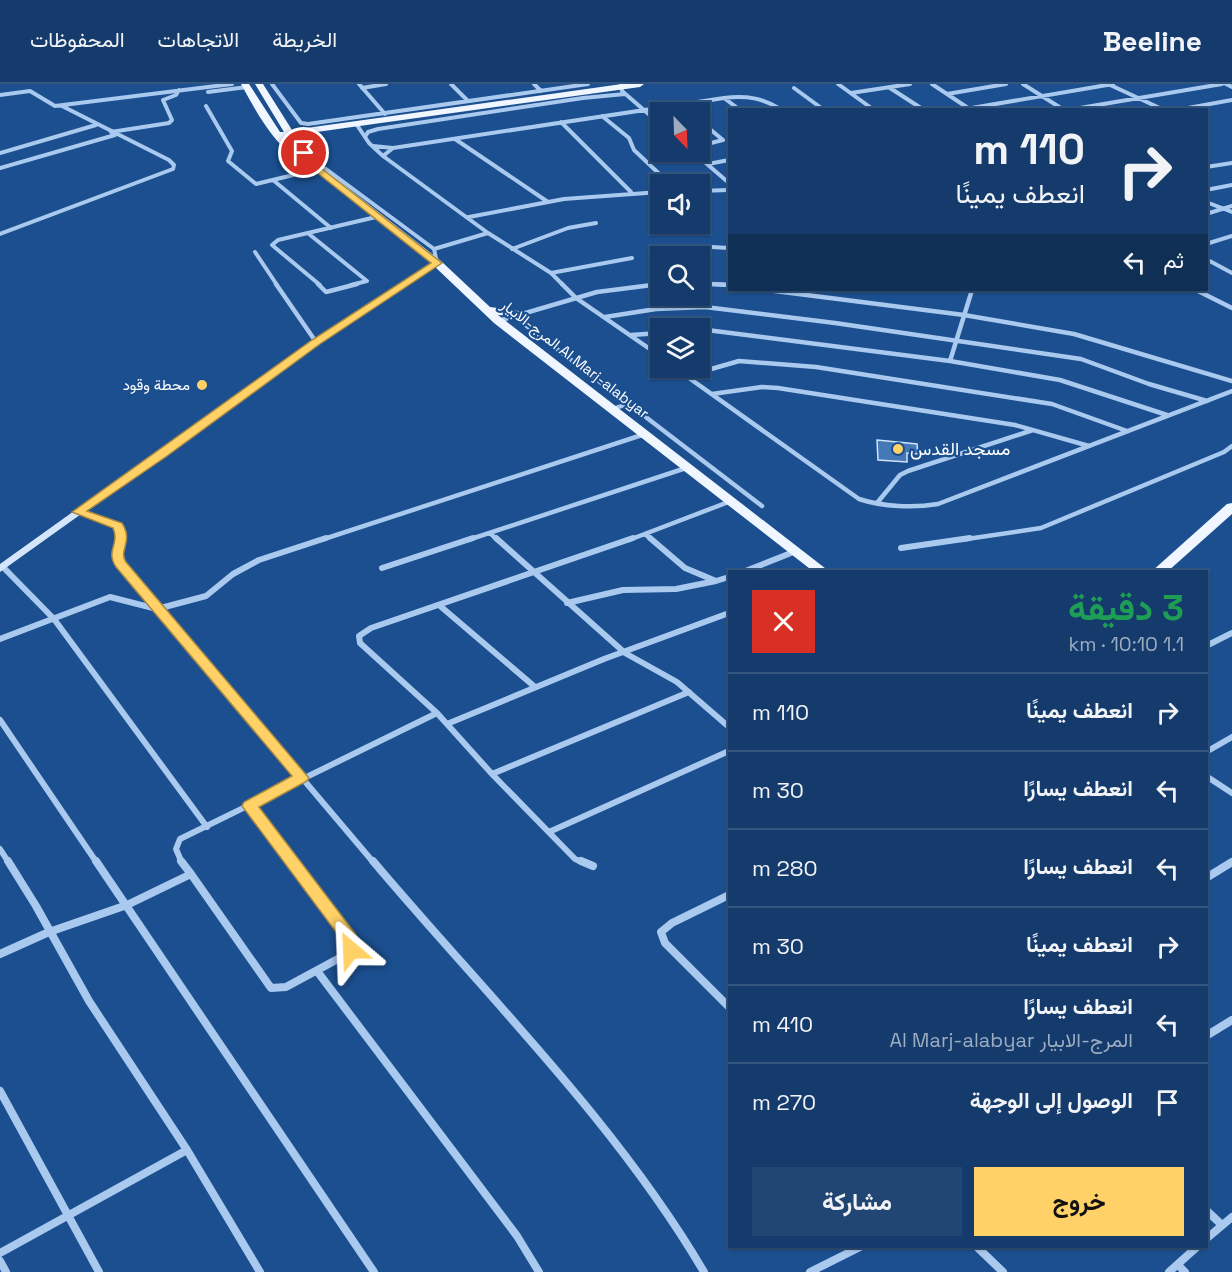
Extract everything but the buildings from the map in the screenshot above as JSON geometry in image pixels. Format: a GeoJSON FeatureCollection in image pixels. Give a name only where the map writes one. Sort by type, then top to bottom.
{"type":"FeatureCollection","features":[{"type":"Feature","properties":{"kind":"main road","name":"المرج-الابيار Al Marj-alabyar"},"geometry":{"type":"LineString","coordinates":[[259,84],[291,135],[315,167]]}},
{"type":"Feature","properties":{"kind":"main road"},"geometry":{"type":"LineString","coordinates":[[278,137],[640,84]]}},
{"type":"Feature","properties":{"kind":"main road","name":"المرج-الابيار Al Marj-alabyar"},"geometry":{"type":"LineString","coordinates":[[246,85],[278,137],[299,156],[437,263],[485,310],[515,335],[821,570]]}},
{"type":"Feature","properties":{"kind":"main road"},"geometry":{"type":"LineString","coordinates":[[291,135],[307,133]]}},
{"type":"Feature","properties":{"kind":"main road"},"geometry":{"type":"LineString","coordinates":[[485,310],[522,315],[515,335]]}},
{"type":"Feature","properties":{"kind":"main road"},"geometry":{"type":"LineString","coordinates":[[1160,570],[1232,507]]}},
{"type":"Feature","properties":{"kind":"street"},"geometry":{"type":"LineString","coordinates":[[0,95],[30,91],[53,105],[62,106],[232,84]]}},
{"type":"Feature","properties":{"kind":"street"},"geometry":{"type":"LineString","coordinates":[[272,84],[303,124],[588,84]]}},
{"type":"Feature","properties":{"kind":"street"},"geometry":{"type":"LineString","coordinates":[[360,86],[383,84]]}},
{"type":"Feature","properties":{"kind":"street"},"geometry":{"type":"LineString","coordinates":[[452,84],[468,101]]}},
{"type":"Feature","properties":{"kind":"street"},"geometry":{"type":"LineString","coordinates":[[534,84],[541,91]]}},
{"type":"Feature","properties":{"kind":"street"},"geometry":{"type":"LineString","coordinates":[[838,84],[871,108]]}},
{"type":"Feature","properties":{"kind":"street"},"geometry":{"type":"LineString","coordinates":[[884,84],[921,108]]}},
{"type":"Feature","properties":{"kind":"street"},"geometry":{"type":"LineString","coordinates":[[851,93],[910,84]]}},
{"type":"Feature","properties":{"kind":"street"},"geometry":{"type":"LineString","coordinates":[[932,84],[968,108]]}},
{"type":"Feature","properties":{"kind":"street"},"geometry":{"type":"LineString","coordinates":[[947,94],[1006,84]]}},
{"type":"Feature","properties":{"kind":"street"},"geometry":{"type":"LineString","coordinates":[[1023,84],[1062,108]]}},
{"type":"Feature","properties":{"kind":"street"},"geometry":{"type":"LineString","coordinates":[[975,108],[1110,84],[1159,108]]}},
{"type":"Feature","properties":{"kind":"street"},"geometry":{"type":"LineString","coordinates":[[1078,108],[1224,84],[1232,87]]}},
{"type":"Feature","properties":{"kind":"street"},"geometry":{"type":"LineString","coordinates":[[207,92],[246,85]]}},
{"type":"Feature","properties":{"kind":"street"},"geometry":{"type":"LineString","coordinates":[[360,86],[385,114]]}},
{"type":"Feature","properties":{"kind":"street"},"geometry":{"type":"LineString","coordinates":[[365,137],[368,132],[399,126],[623,88],[650,114]]}},
{"type":"Feature","properties":{"kind":"street"},"geometry":{"type":"LineString","coordinates":[[794,88],[821,108]]}},
{"type":"Feature","properties":{"kind":"street"},"geometry":{"type":"LineString","coordinates":[[110,132],[169,123],[172,120],[163,100],[176,95],[179,90]]}},
{"type":"Feature","properties":{"kind":"street"},"geometry":{"type":"LineString","coordinates":[[373,146],[393,148],[742,96],[763,99],[779,108]]}},
{"type":"Feature","properties":{"kind":"street"},"geometry":{"type":"LineString","coordinates":[[724,98],[737,108]]}},
{"type":"Feature","properties":{"kind":"street"},"geometry":{"type":"LineString","coordinates":[[1188,108],[1232,100]]}},
{"type":"Feature","properties":{"kind":"street"},"geometry":{"type":"LineString","coordinates":[[70,110],[81,103]]}},
{"type":"Feature","properties":{"kind":"street"},"geometry":{"type":"LineString","coordinates":[[0,234],[173,169],[174,165],[169,160],[62,106]]}},
{"type":"Feature","properties":{"kind":"street"},"geometry":{"type":"LineString","coordinates":[[206,106],[232,152],[228,161],[256,184],[315,167],[326,169],[434,249],[437,263],[316,342],[163,454],[1,568],[54,619],[207,827]]}},
{"type":"Feature","properties":{"kind":"street"},"geometry":{"type":"LineString","coordinates":[[602,116],[629,138],[634,150],[659,174]]}},
{"type":"Feature","properties":{"kind":"street"},"geometry":{"type":"LineString","coordinates":[[561,122],[631,192]]}},
{"type":"Feature","properties":{"kind":"street"},"geometry":{"type":"LineString","coordinates":[[0,153],[96,125]]}},
{"type":"Feature","properties":{"kind":"street"},"geometry":{"type":"LineString","coordinates":[[357,125],[383,156],[488,233],[551,273],[576,298],[650,349]]}},
{"type":"Feature","properties":{"kind":"street"},"geometry":{"type":"LineString","coordinates":[[710,129],[723,140],[710,143]]}},
{"type":"Feature","properties":{"kind":"street"},"geometry":{"type":"LineString","coordinates":[[0,168],[115,134]]}},
{"type":"Feature","properties":{"kind":"street"},"geometry":{"type":"LineString","coordinates":[[455,139],[548,202]]}},
{"type":"Feature","properties":{"kind":"street"},"geometry":{"type":"LineString","coordinates":[[383,156],[393,148]]}},
{"type":"Feature","properties":{"kind":"street"},"geometry":{"type":"LineString","coordinates":[[708,164],[728,160]]}},
{"type":"Feature","properties":{"kind":"street"},"geometry":{"type":"LineString","coordinates":[[706,162],[728,182]]}},
{"type":"Feature","properties":{"kind":"street"},"geometry":{"type":"LineString","coordinates":[[1208,167],[1232,162]]}},
{"type":"Feature","properties":{"kind":"street"},"geometry":{"type":"LineString","coordinates":[[273,180],[331,228]]}},
{"type":"Feature","properties":{"kind":"street"},"geometry":{"type":"LineString","coordinates":[[1208,190],[1232,185]]}},
{"type":"Feature","properties":{"kind":"street"},"geometry":{"type":"LineString","coordinates":[[710,191],[728,190]]}},
{"type":"Feature","properties":{"kind":"street"},"geometry":{"type":"LineString","coordinates":[[469,217],[548,202],[631,192],[650,192]]}},
{"type":"Feature","properties":{"kind":"street"},"geometry":{"type":"LineString","coordinates":[[1208,203],[1232,212]]}},
{"type":"Feature","properties":{"kind":"street"},"geometry":{"type":"LineString","coordinates":[[1208,212],[1232,206]]}},
{"type":"Feature","properties":{"kind":"street"},"geometry":{"type":"LineString","coordinates":[[309,234],[367,281],[326,292],[313,278],[274,249],[272,245],[278,240],[376,217]]}},
{"type":"Feature","properties":{"kind":"street"},"geometry":{"type":"LineString","coordinates":[[512,249],[568,228],[596,223]]}},
{"type":"Feature","properties":{"kind":"street"},"geometry":{"type":"LineString","coordinates":[[434,249],[488,233]]}},
{"type":"Feature","properties":{"kind":"street"},"geometry":{"type":"LineString","coordinates":[[1208,243],[1232,236]]}},
{"type":"Feature","properties":{"kind":"street"},"geometry":{"type":"LineString","coordinates":[[712,247],[728,248]]}},
{"type":"Feature","properties":{"kind":"street"},"geometry":{"type":"LineString","coordinates":[[255,252],[316,342]]}},
{"type":"Feature","properties":{"kind":"street"},"geometry":{"type":"LineString","coordinates":[[551,273],[632,258]]}},
{"type":"Feature","properties":{"kind":"street"},"geometry":{"type":"LineString","coordinates":[[1208,260],[1232,273]]}},
{"type":"Feature","properties":{"kind":"street"},"geometry":{"type":"LineString","coordinates":[[710,284],[728,285]]}},
{"type":"Feature","properties":{"kind":"street"},"geometry":{"type":"LineString","coordinates":[[498,321],[611,289],[650,285]]}},
{"type":"Feature","properties":{"kind":"street"},"geometry":{"type":"LineString","coordinates":[[775,291],[964,315],[1091,338],[1232,381]]}},
{"type":"Feature","properties":{"kind":"street"},"geometry":{"type":"LineString","coordinates":[[950,361],[972,291]]}},
{"type":"Feature","properties":{"kind":"street"},"geometry":{"type":"LineString","coordinates":[[1198,291],[1232,308]]}},
{"type":"Feature","properties":{"kind":"street"},"geometry":{"type":"LineString","coordinates":[[605,317],[662,308],[719,308],[956,340],[1081,359],[1149,384],[1207,401]]}},
{"type":"Feature","properties":{"kind":"street"},"geometry":{"type":"LineString","coordinates":[[522,315],[762,506]]}},
{"type":"Feature","properties":{"kind":"street"},"geometry":{"type":"LineString","coordinates":[[710,330],[950,361],[1060,380],[1168,415]]}},
{"type":"Feature","properties":{"kind":"street"},"geometry":{"type":"LineString","coordinates":[[629,334],[650,333]]}},
{"type":"Feature","properties":{"kind":"street"},"geometry":{"type":"LineString","coordinates":[[710,369],[738,361],[816,367],[1042,402],[1096,418],[1127,431]]}},
{"type":"Feature","properties":{"kind":"street"},"geometry":{"type":"LineString","coordinates":[[690,378],[856,497],[864,501],[921,507],[938,504],[1232,391]]}},
{"type":"Feature","properties":{"kind":"street"},"geometry":{"type":"LineString","coordinates":[[712,394],[762,387],[778,388],[1015,425],[1090,447]]}},
{"type":"Feature","properties":{"kind":"street"},"geometry":{"type":"LineString","coordinates":[[613,409],[630,403]]}},
{"type":"Feature","properties":{"kind":"street"},"geometry":{"type":"LineString","coordinates":[[877,502],[900,476],[908,471],[1035,430]]}},
{"type":"Feature","properties":{"kind":"street"},"geometry":{"type":"LineString","coordinates":[[0,639],[110,597],[157,609],[206,596],[233,574],[259,560],[645,434]]}},
{"type":"Feature","properties":{"kind":"street"},"geometry":{"type":"LineString","coordinates":[[901,548],[1041,528],[1214,457],[1232,446]]}},
{"type":"Feature","properties":{"kind":"street"},"geometry":{"type":"LineString","coordinates":[[382,568],[686,468]]}},
{"type":"Feature","properties":{"kind":"street"},"geometry":{"type":"LineString","coordinates":[[593,866],[575,860],[437,713],[380,664],[358,639],[362,633],[371,628],[645,534],[731,501]]}},
{"type":"Feature","properties":{"kind":"street"},"geometry":{"type":"LineString","coordinates":[[78,512],[118,526],[121,532],[121,543],[117,550],[117,558],[157,609],[240,702],[301,778],[598,1121],[678,1228],[704,1272]]}},
{"type":"Feature","properties":{"kind":"street"},"geometry":{"type":"LineString","coordinates":[[490,533],[625,653],[667,674],[728,726]]}},
{"type":"Feature","properties":{"kind":"street"},"geometry":{"type":"LineString","coordinates":[[645,534],[686,568],[716,581]]}},
{"type":"Feature","properties":{"kind":"street"},"geometry":{"type":"LineString","coordinates":[[748,570],[797,551]]}},
{"type":"Feature","properties":{"kind":"street"},"geometry":{"type":"LineString","coordinates":[[567,603],[601,593],[623,590],[676,589],[728,577]]}},
{"type":"Feature","properties":{"kind":"street"},"geometry":{"type":"LineString","coordinates":[[439,605],[535,687]]}},
{"type":"Feature","properties":{"kind":"street"},"geometry":{"type":"LineString","coordinates":[[447,724],[535,687],[728,613]]}},
{"type":"Feature","properties":{"kind":"street"},"geometry":{"type":"LineString","coordinates":[[1208,645],[1232,633]]}},
{"type":"Feature","properties":{"kind":"street"},"geometry":{"type":"LineString","coordinates":[[492,774],[689,692]]}},
{"type":"Feature","properties":{"kind":"street"},"geometry":{"type":"LineString","coordinates":[[250,806],[352,943],[351,950],[347,954],[286,987],[271,988],[176,855],[176,844],[180,839],[250,806],[301,778],[437,713]]}},
{"type":"Feature","properties":{"kind":"street"},"geometry":{"type":"LineString","coordinates":[[0,720],[374,1272]]}},
{"type":"Feature","properties":{"kind":"street"},"geometry":{"type":"LineString","coordinates":[[1208,751],[1232,737]]}},
{"type":"Feature","properties":{"kind":"street"},"geometry":{"type":"LineString","coordinates":[[549,832],[728,751]]}},
{"type":"Feature","properties":{"kind":"street"},"geometry":{"type":"LineString","coordinates":[[1208,777],[1232,793]]}},
{"type":"Feature","properties":{"kind":"street"},"geometry":{"type":"LineString","coordinates":[[0,849],[36,906],[89,1000],[187,1149],[260,1272]]}},
{"type":"Feature","properties":{"kind":"street"},"geometry":{"type":"LineString","coordinates":[[1208,877],[1232,862]]}},
{"type":"Feature","properties":{"kind":"street"},"geometry":{"type":"LineString","coordinates":[[0,954],[49,932],[127,905],[191,874]]}},
{"type":"Feature","properties":{"kind":"street"},"geometry":{"type":"LineString","coordinates":[[728,896],[672,923],[662,932],[661,937],[664,943],[728,1005]]}},
{"type":"Feature","properties":{"kind":"street"},"geometry":{"type":"LineString","coordinates":[[317,971],[517,1236],[539,1272]]}},
{"type":"Feature","properties":{"kind":"street"},"geometry":{"type":"LineString","coordinates":[[1208,1035],[1232,1020]]}},
{"type":"Feature","properties":{"kind":"street"},"geometry":{"type":"LineString","coordinates":[[0,1091],[99,1272]]}},
{"type":"Feature","properties":{"kind":"street"},"geometry":{"type":"LineString","coordinates":[[0,1253],[187,1149]]}},
{"type":"Feature","properties":{"kind":"street"},"geometry":{"type":"LineString","coordinates":[[1208,1212],[1222,1225]]}},
{"type":"Feature","properties":{"kind":"street"},"geometry":{"type":"LineString","coordinates":[[1208,1237],[1232,1217]]}},
{"type":"Feature","properties":{"kind":"street"},"geometry":{"type":"LineString","coordinates":[[810,1272],[858,1248]]}},
{"type":"Feature","properties":{"kind":"street"},"geometry":{"type":"LineString","coordinates":[[978,1248],[1002,1272]]}},
{"type":"Feature","properties":{"kind":"street"},"geometry":{"type":"LineString","coordinates":[[1169,1272],[1196,1248]]}},
{"type":"Feature","properties":{"kind":"street"},"geometry":{"type":"LineString","coordinates":[[0,1261],[6,1272]]}},
{"type":"Feature","properties":{"kind":"street"},"geometry":{"type":"LineString","coordinates":[[1178,1265],[1185,1272]]}},
{"type":"Feature","properties":{"kind":"place","name":"محطة وقود"},"geometry":{"type":"Point","coordinates":[202,385]}},
{"type":"Feature","properties":{"kind":"place","name":"مسجد القدس"},"geometry":{"type":"Point","coordinates":[898,449]}},
{"type":"Feature","properties":{"kind":"route"},"geometry":{"type":"LineString","coordinates":[[304,153],[318,170],[437,263],[316,342],[163,454],[78,512],[118,526],[121,532],[121,543],[117,550],[117,558],[121,564],[157,609],[240,702],[301,778],[250,806],[348,936],[352,943],[351,950]]}}]}
